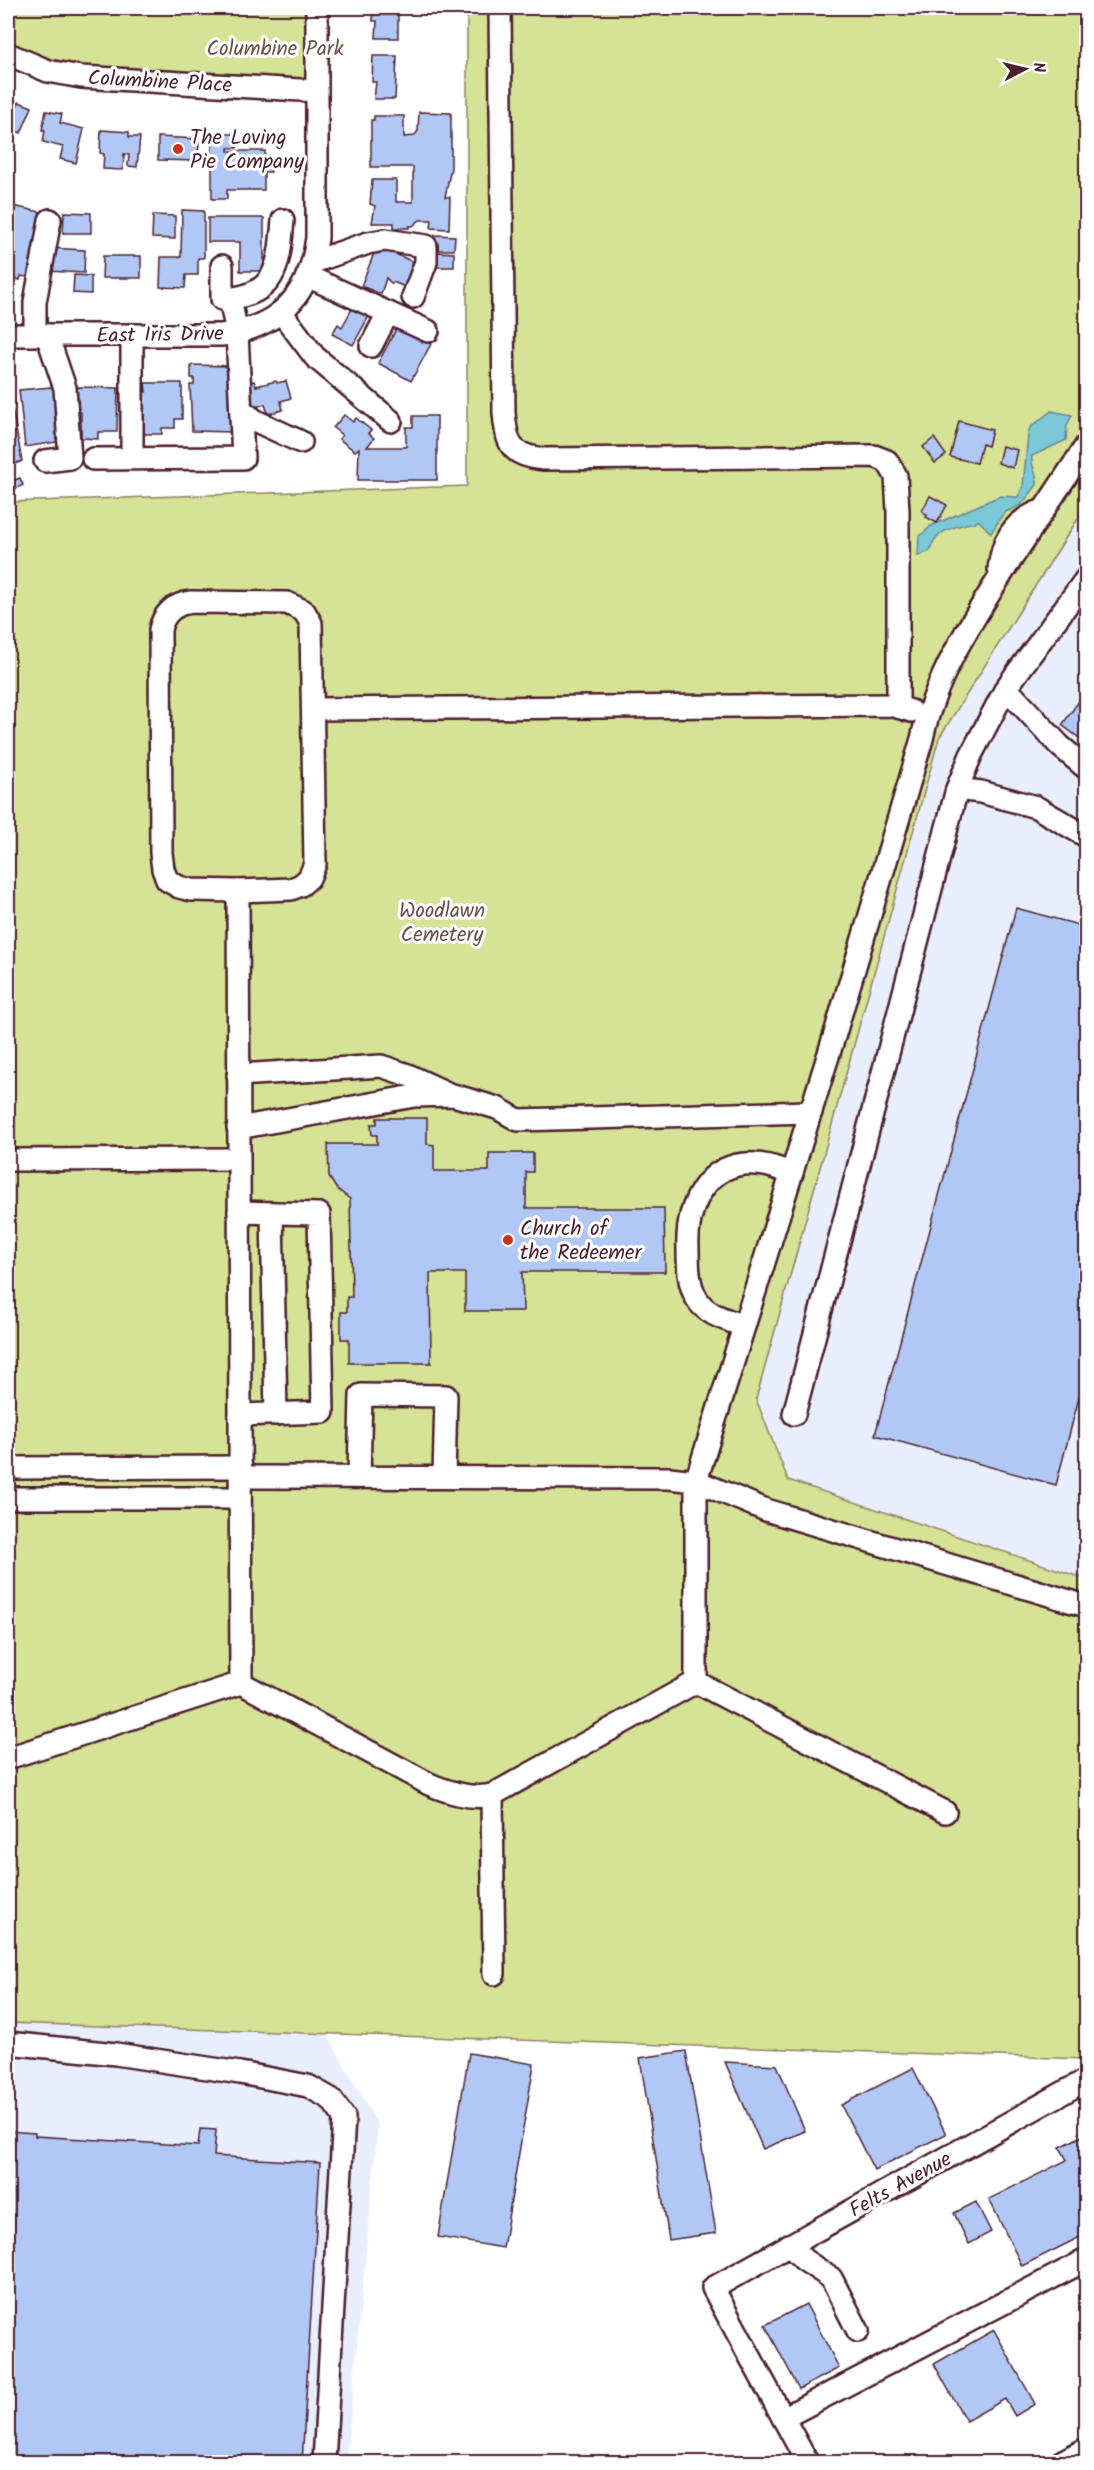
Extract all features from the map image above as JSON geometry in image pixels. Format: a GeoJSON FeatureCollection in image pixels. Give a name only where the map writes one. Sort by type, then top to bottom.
{"type":"FeatureCollection","features":[{"type":"Feature","properties":{"kind":"street","name":"East Iris Drive"},"geometry":{"type":"LineString","coordinates":[[8,335],[207,336],[237,333],[262,325],[282,312],[295,298],[310,269],[317,238],[317,8]]}},
{"type":"Feature","properties":{"kind":"street"},"geometry":{"type":"LineString","coordinates":[[500,8],[504,413],[509,443],[520,455],[544,459],[874,456],[887,461],[896,476],[898,511],[898,707]]}},
{"type":"Feature","properties":{"kind":"street","name":"Columbine Place"},"geometry":{"type":"LineString","coordinates":[[8,54],[48,71],[81,77],[317,91]]}},
{"type":"Feature","properties":{"kind":"street"},"geometry":{"type":"LineString","coordinates":[[45,461],[70,458],[65,388],[41,334],[35,302],[50,220]]}},
{"type":"Feature","properties":{"kind":"street"},"geometry":{"type":"LineString","coordinates":[[222,266],[222,299],[248,295],[266,283],[280,256],[282,228],[317,238]]}},
{"type":"Feature","properties":{"kind":"street"},"geometry":{"type":"LineString","coordinates":[[310,269],[368,243],[385,240],[426,246],[426,262],[413,297]]}},
{"type":"Feature","properties":{"kind":"street"},"geometry":{"type":"LineString","coordinates":[[310,269],[388,313],[428,331]]}},
{"type":"Feature","properties":{"kind":"street"},"geometry":{"type":"LineString","coordinates":[[93,459],[243,458],[237,333],[230,299]]}},
{"type":"Feature","properties":{"kind":"street"},"geometry":{"type":"LineString","coordinates":[[282,312],[315,357],[391,421]]}},
{"type":"Feature","properties":{"kind":"street"},"geometry":{"type":"LineString","coordinates":[[371,346],[388,313]]}},
{"type":"Feature","properties":{"kind":"street"},"geometry":{"type":"LineString","coordinates":[[132,336],[132,458]]}},
{"type":"Feature","properties":{"kind":"street"},"geometry":{"type":"LineString","coordinates":[[241,410],[256,421],[301,442]]}},
{"type":"Feature","properties":{"kind":"street"},"geometry":{"type":"LineString","coordinates":[[696,1682],[696,1481],[811,1112],[922,739],[927,715],[954,653],[997,581],[1086,446]]}},
{"type":"Feature","properties":{"kind":"street"},"geometry":{"type":"LineString","coordinates":[[794,1414],[957,789],[971,755],[1006,688],[1086,579]]}},
{"type":"Feature","properties":{"kind":"street"},"geometry":{"type":"LineString","coordinates":[[191,602],[287,603],[299,608],[308,616],[312,630],[314,869],[306,882],[291,889],[238,891],[186,890],[172,884],[164,874],[161,853],[160,630],[164,617],[174,607],[191,602]]}},
{"type":"Feature","properties":{"kind":"street"},"geometry":{"type":"LineString","coordinates":[[1006,688],[1060,746],[1086,768]]}},
{"type":"Feature","properties":{"kind":"street"},"geometry":{"type":"LineString","coordinates":[[313,709],[891,705],[927,715]]}},
{"type":"Feature","properties":{"kind":"street"},"geometry":{"type":"LineString","coordinates":[[957,789],[981,792],[1036,807],[1086,836]]}},
{"type":"Feature","properties":{"kind":"street"},"geometry":{"type":"LineString","coordinates":[[238,891],[241,1683]]}},
{"type":"Feature","properties":{"kind":"street"},"geometry":{"type":"LineString","coordinates":[[238,1075],[381,1066],[453,1095],[497,1108],[518,1120],[811,1112]]}},
{"type":"Feature","properties":{"kind":"street"},"geometry":{"type":"LineString","coordinates":[[238,1128],[414,1096],[453,1095]]}},
{"type":"Feature","properties":{"kind":"street"},"geometry":{"type":"LineString","coordinates":[[8,1160],[238,1159]]}},
{"type":"Feature","properties":{"kind":"street"},"geometry":{"type":"LineString","coordinates":[[744,1326],[709,1312],[697,1299],[689,1270],[687,1229],[690,1214],[708,1181],[725,1170],[740,1165],[756,1164],[792,1173]]}},
{"type":"Feature","properties":{"kind":"street"},"geometry":{"type":"LineString","coordinates":[[239,1212],[319,1214],[323,1412],[240,1415]]}},
{"type":"Feature","properties":{"kind":"street"},"geometry":{"type":"LineString","coordinates":[[272,1213],[276,1414]]}},
{"type":"Feature","properties":{"kind":"street"},"geometry":{"type":"LineString","coordinates":[[359,1477],[362,1395],[372,1395],[446,1396],[444,1477]]}},
{"type":"Feature","properties":{"kind":"street"},"geometry":{"type":"LineString","coordinates":[[8,1468],[241,1481]]}},
{"type":"Feature","properties":{"kind":"street"},"geometry":{"type":"LineString","coordinates":[[8,1498],[241,1481],[359,1477],[669,1478],[696,1481],[766,1510],[1086,1606]]}},
{"type":"Feature","properties":{"kind":"street"},"geometry":{"type":"LineString","coordinates":[[8,1758],[241,1683],[429,1784],[477,1797],[492,1795],[696,1682]]}},
{"type":"Feature","properties":{"kind":"street"},"geometry":{"type":"LineString","coordinates":[[696,1682],[945,1812]]}},
{"type":"Feature","properties":{"kind":"street"},"geometry":{"type":"LineString","coordinates":[[492,1795],[494,1974]]}},
{"type":"Feature","properties":{"kind":"street"},"geometry":{"type":"LineString","coordinates":[[8,2043],[116,2054],[308,2086],[330,2099],[344,2117],[324,2463]]}},
{"type":"Feature","properties":{"kind":"street","name":"Felts Avenue"},"geometry":{"type":"LineString","coordinates":[[783,2418],[713,2288],[1086,2080]]}},
{"type":"Feature","properties":{"kind":"street"},"geometry":{"type":"LineString","coordinates":[[789,2245],[804,2260],[831,2278],[858,2331]]}},
{"type":"Feature","properties":{"kind":"street"},"geometry":{"type":"LineString","coordinates":[[807,2463],[783,2418],[1086,2260]]}},
{"type":"Feature","properties":{"kind":"street"},"geometry":{"type":"LineString","coordinates":[[1061,2463],[1086,2449]]}},
{"type":"Feature","properties":{"kind":"shaded area"},"geometry":{"type":"Polygon","coordinates":[[[1086,506],[1086,1579],[788,1480],[756,1399],[939,738],[1086,506]]]}},
{"type":"Feature","properties":{"kind":"shaded area"},"geometry":{"type":"Polygon","coordinates":[[[8,2007],[327,2034],[378,2125],[346,2462],[8,2462],[8,2007]]]}},
{"type":"Feature","properties":{"kind":"green space","name":"Columbine Park"},"geometry":{"type":"Polygon","coordinates":[[[8,8],[317,8],[317,91],[174,84],[8,54],[8,8]]]}},
{"type":"Feature","properties":{"kind":"green space","name":"Woodlawn Cemetery"},"geometry":{"type":"Polygon","coordinates":[[[467,8],[1086,8],[1086,506],[939,738],[756,1399],[788,1480],[1086,1579],[1086,2059],[8,2023],[8,903],[12,902],[8,690],[8,502],[467,486],[467,8]]]}},
{"type":"Feature","properties":{"kind":"water"},"geometry":{"type":"Polygon","coordinates":[[[1051,411],[1072,415],[1067,425],[1066,440],[1032,456],[1037,485],[1021,505],[1004,513],[991,533],[979,521],[949,529],[937,537],[930,551],[918,556],[919,537],[931,526],[1000,496],[1018,497],[1023,486],[1030,428],[1051,411]]]}},
{"type":"Feature","properties":{"kind":"building"},"geometry":{"type":"Polygon","coordinates":[[[373,8],[398,8],[398,38],[376,38],[377,21],[373,21],[373,8]]]}},
{"type":"Feature","properties":{"kind":"building"},"geometry":{"type":"Polygon","coordinates":[[[373,56],[397,56],[395,99],[374,99],[376,82],[372,82],[373,56]]]}},
{"type":"Feature","properties":{"kind":"building"},"geometry":{"type":"Polygon","coordinates":[[[19,102],[32,107],[21,133],[8,127],[8,104],[16,108],[19,102]]]}},
{"type":"Feature","properties":{"kind":"building"},"geometry":{"type":"Polygon","coordinates":[[[46,111],[62,114],[60,123],[84,129],[76,163],[60,159],[63,147],[43,142],[45,130],[42,130],[46,111]]]}},
{"type":"Feature","properties":{"kind":"building"},"geometry":{"type":"Polygon","coordinates":[[[419,112],[451,113],[451,168],[445,197],[450,197],[449,229],[431,228],[432,220],[420,220],[409,228],[394,228],[394,223],[372,223],[375,206],[370,204],[372,180],[396,180],[396,202],[413,202],[413,167],[371,167],[371,120],[374,120],[374,116],[404,116],[404,137],[414,136],[418,131],[419,112]]]}},
{"type":"Feature","properties":{"kind":"building"},"geometry":{"type":"Polygon","coordinates":[[[101,130],[129,132],[129,137],[140,137],[137,167],[128,166],[129,155],[124,154],[123,170],[103,169],[104,154],[100,153],[101,130]]]}},
{"type":"Feature","properties":{"kind":"building"},"geometry":{"type":"Polygon","coordinates":[[[212,134],[237,134],[237,148],[228,148],[228,151],[265,151],[265,158],[272,158],[271,172],[264,172],[264,190],[227,190],[227,199],[212,199],[212,134]]]}},
{"type":"Feature","properties":{"kind":"building","name":"The Loving Pie Company"},"geometry":{"type":"Polygon","coordinates":[[[158,137],[199,139],[198,161],[158,160],[158,137]]]}},
{"type":"Feature","properties":{"kind":"building"},"geometry":{"type":"Polygon","coordinates":[[[8,205],[41,212],[27,277],[21,276],[20,280],[12,278],[13,274],[8,273],[8,205]]]}},
{"type":"Feature","properties":{"kind":"building"},"geometry":{"type":"Polygon","coordinates":[[[182,210],[204,211],[204,258],[198,258],[198,275],[186,275],[185,288],[160,287],[161,257],[181,257],[182,210]]]}},
{"type":"Feature","properties":{"kind":"building"},"geometry":{"type":"Polygon","coordinates":[[[64,212],[91,213],[91,233],[63,233],[64,212]]]}},
{"type":"Feature","properties":{"kind":"building"},"geometry":{"type":"Polygon","coordinates":[[[153,215],[175,216],[175,239],[152,238],[153,215]]]}},
{"type":"Feature","properties":{"kind":"building"},"geometry":{"type":"Polygon","coordinates":[[[208,218],[264,218],[264,271],[240,271],[240,242],[208,242],[208,218]]]}},
{"type":"Feature","properties":{"kind":"building"},"geometry":{"type":"Polygon","coordinates":[[[435,235],[455,236],[454,250],[435,250],[435,235]]]}},
{"type":"Feature","properties":{"kind":"building"},"geometry":{"type":"Polygon","coordinates":[[[377,246],[416,263],[405,287],[393,282],[392,284],[386,278],[381,294],[361,286],[377,246]]]}},
{"type":"Feature","properties":{"kind":"building"},"geometry":{"type":"Polygon","coordinates":[[[49,248],[85,250],[84,273],[48,271],[49,248]]]}},
{"type":"Feature","properties":{"kind":"building"},"geometry":{"type":"Polygon","coordinates":[[[435,252],[454,253],[454,267],[434,267],[435,252]]]}},
{"type":"Feature","properties":{"kind":"building"},"geometry":{"type":"Polygon","coordinates":[[[103,256],[141,256],[141,278],[102,278],[103,256]]]}},
{"type":"Feature","properties":{"kind":"building"},"geometry":{"type":"Polygon","coordinates":[[[74,275],[91,276],[91,294],[73,293],[74,275]]]}},
{"type":"Feature","properties":{"kind":"building"},"geometry":{"type":"Polygon","coordinates":[[[353,307],[369,316],[353,345],[332,334],[338,324],[342,327],[353,307]]]}},
{"type":"Feature","properties":{"kind":"building"},"geometry":{"type":"Polygon","coordinates":[[[399,324],[432,342],[411,381],[378,363],[399,324]]]}},
{"type":"Feature","properties":{"kind":"building"},"geometry":{"type":"Polygon","coordinates":[[[191,365],[230,366],[235,432],[192,431],[190,385],[194,385],[194,378],[191,378],[191,365]]]}},
{"type":"Feature","properties":{"kind":"building"},"geometry":{"type":"Polygon","coordinates":[[[254,381],[256,386],[286,381],[291,398],[281,401],[283,410],[268,414],[265,404],[249,409],[243,385],[254,381]]]}},
{"type":"Feature","properties":{"kind":"building"},"geometry":{"type":"Polygon","coordinates":[[[145,383],[182,383],[182,419],[175,419],[175,428],[162,428],[162,434],[142,434],[145,383]]]}},
{"type":"Feature","properties":{"kind":"building"},"geometry":{"type":"Polygon","coordinates":[[[62,386],[65,438],[56,439],[57,442],[25,447],[19,390],[62,386]]]}},
{"type":"Feature","properties":{"kind":"building"},"geometry":{"type":"Polygon","coordinates":[[[76,387],[118,388],[117,432],[98,432],[98,439],[81,438],[81,412],[75,412],[76,387]]]}},
{"type":"Feature","properties":{"kind":"building"},"geometry":{"type":"Polygon","coordinates":[[[12,408],[22,461],[8,467],[8,410],[12,408]]]}},
{"type":"Feature","properties":{"kind":"building"},"geometry":{"type":"Polygon","coordinates":[[[344,415],[353,422],[356,418],[371,430],[368,433],[374,438],[367,447],[406,447],[406,427],[413,427],[413,416],[437,416],[437,480],[358,480],[359,448],[355,451],[339,439],[342,435],[333,428],[344,415]]]}},
{"type":"Feature","properties":{"kind":"building"},"geometry":{"type":"Polygon","coordinates":[[[959,421],[992,430],[988,446],[982,444],[977,463],[950,457],[959,421]]]}},
{"type":"Feature","properties":{"kind":"building"},"geometry":{"type":"Polygon","coordinates":[[[934,438],[946,455],[935,463],[923,447],[934,438]]]}},
{"type":"Feature","properties":{"kind":"building"},"geometry":{"type":"Polygon","coordinates":[[[1002,446],[1017,450],[1013,468],[998,463],[1002,446]]]}},
{"type":"Feature","properties":{"kind":"building"},"geometry":{"type":"Polygon","coordinates":[[[20,478],[23,485],[13,490],[10,482],[20,478]]]}},
{"type":"Feature","properties":{"kind":"building"},"geometry":{"type":"Polygon","coordinates":[[[930,496],[947,505],[937,523],[926,517],[927,515],[922,511],[930,496]]]}},
{"type":"Feature","properties":{"kind":"building"},"geometry":{"type":"Polygon","coordinates":[[[1086,691],[1086,743],[1062,725],[1086,691]]]}},
{"type":"Feature","properties":{"kind":"building"},"geometry":{"type":"Polygon","coordinates":[[[1016,908],[1086,927],[1086,1371],[1056,1485],[875,1435],[1016,908]]]}},
{"type":"Feature","properties":{"kind":"building","name":"Church of the Redeemer"},"geometry":{"type":"Polygon","coordinates":[[[377,1118],[427,1118],[427,1144],[434,1145],[434,1171],[489,1171],[489,1153],[533,1153],[533,1172],[526,1172],[526,1208],[664,1208],[665,1272],[522,1272],[523,1311],[465,1311],[465,1273],[430,1273],[431,1363],[349,1363],[349,1339],[341,1339],[341,1312],[347,1312],[347,1297],[352,1297],[350,1199],[336,1188],[329,1177],[328,1144],[377,1144],[377,1135],[372,1135],[371,1124],[377,1124],[377,1118]]]}},
{"type":"Feature","properties":{"kind":"building"},"geometry":{"type":"Polygon","coordinates":[[[686,2051],[716,2233],[669,2240],[640,2058],[686,2051]]]}},
{"type":"Feature","properties":{"kind":"building"},"geometry":{"type":"Polygon","coordinates":[[[469,2053],[534,2064],[503,2248],[438,2237],[469,2053]]]}},
{"type":"Feature","properties":{"kind":"building"},"geometry":{"type":"Polygon","coordinates":[[[725,2062],[777,2065],[805,2131],[763,2149],[725,2062]]]}},
{"type":"Feature","properties":{"kind":"building"},"geometry":{"type":"Polygon","coordinates":[[[913,2068],[946,2134],[874,2170],[841,2105],[913,2068]]]}},
{"type":"Feature","properties":{"kind":"building"},"geometry":{"type":"Polygon","coordinates":[[[200,2129],[216,2130],[214,2156],[320,2163],[302,2462],[8,2462],[8,2131],[35,2133],[35,2136],[198,2146],[200,2129]]]}},
{"type":"Feature","properties":{"kind":"building"},"geometry":{"type":"Polygon","coordinates":[[[1086,2134],[1086,2234],[1022,2266],[989,2199],[1067,2160],[1060,2147],[1086,2134]]]}},
{"type":"Feature","properties":{"kind":"building"},"geometry":{"type":"Polygon","coordinates":[[[976,2202],[991,2232],[969,2244],[954,2213],[976,2202]]]}},
{"type":"Feature","properties":{"kind":"building"},"geometry":{"type":"Polygon","coordinates":[[[806,2304],[839,2368],[799,2389],[765,2325],[806,2304]]]}},
{"type":"Feature","properties":{"kind":"building"},"geometry":{"type":"Polygon","coordinates":[[[994,2330],[1035,2404],[1015,2416],[1005,2399],[966,2421],[934,2364],[994,2330]]]}},
{"type":"Feature","properties":{"kind":"place","name":"The Loving Pie Company"},"geometry":{"type":"Point","coordinates":[178,149]}},
{"type":"Feature","properties":{"kind":"place","name":"Church of the Redeemer"},"geometry":{"type":"Point","coordinates":[508,1240]}}]}
